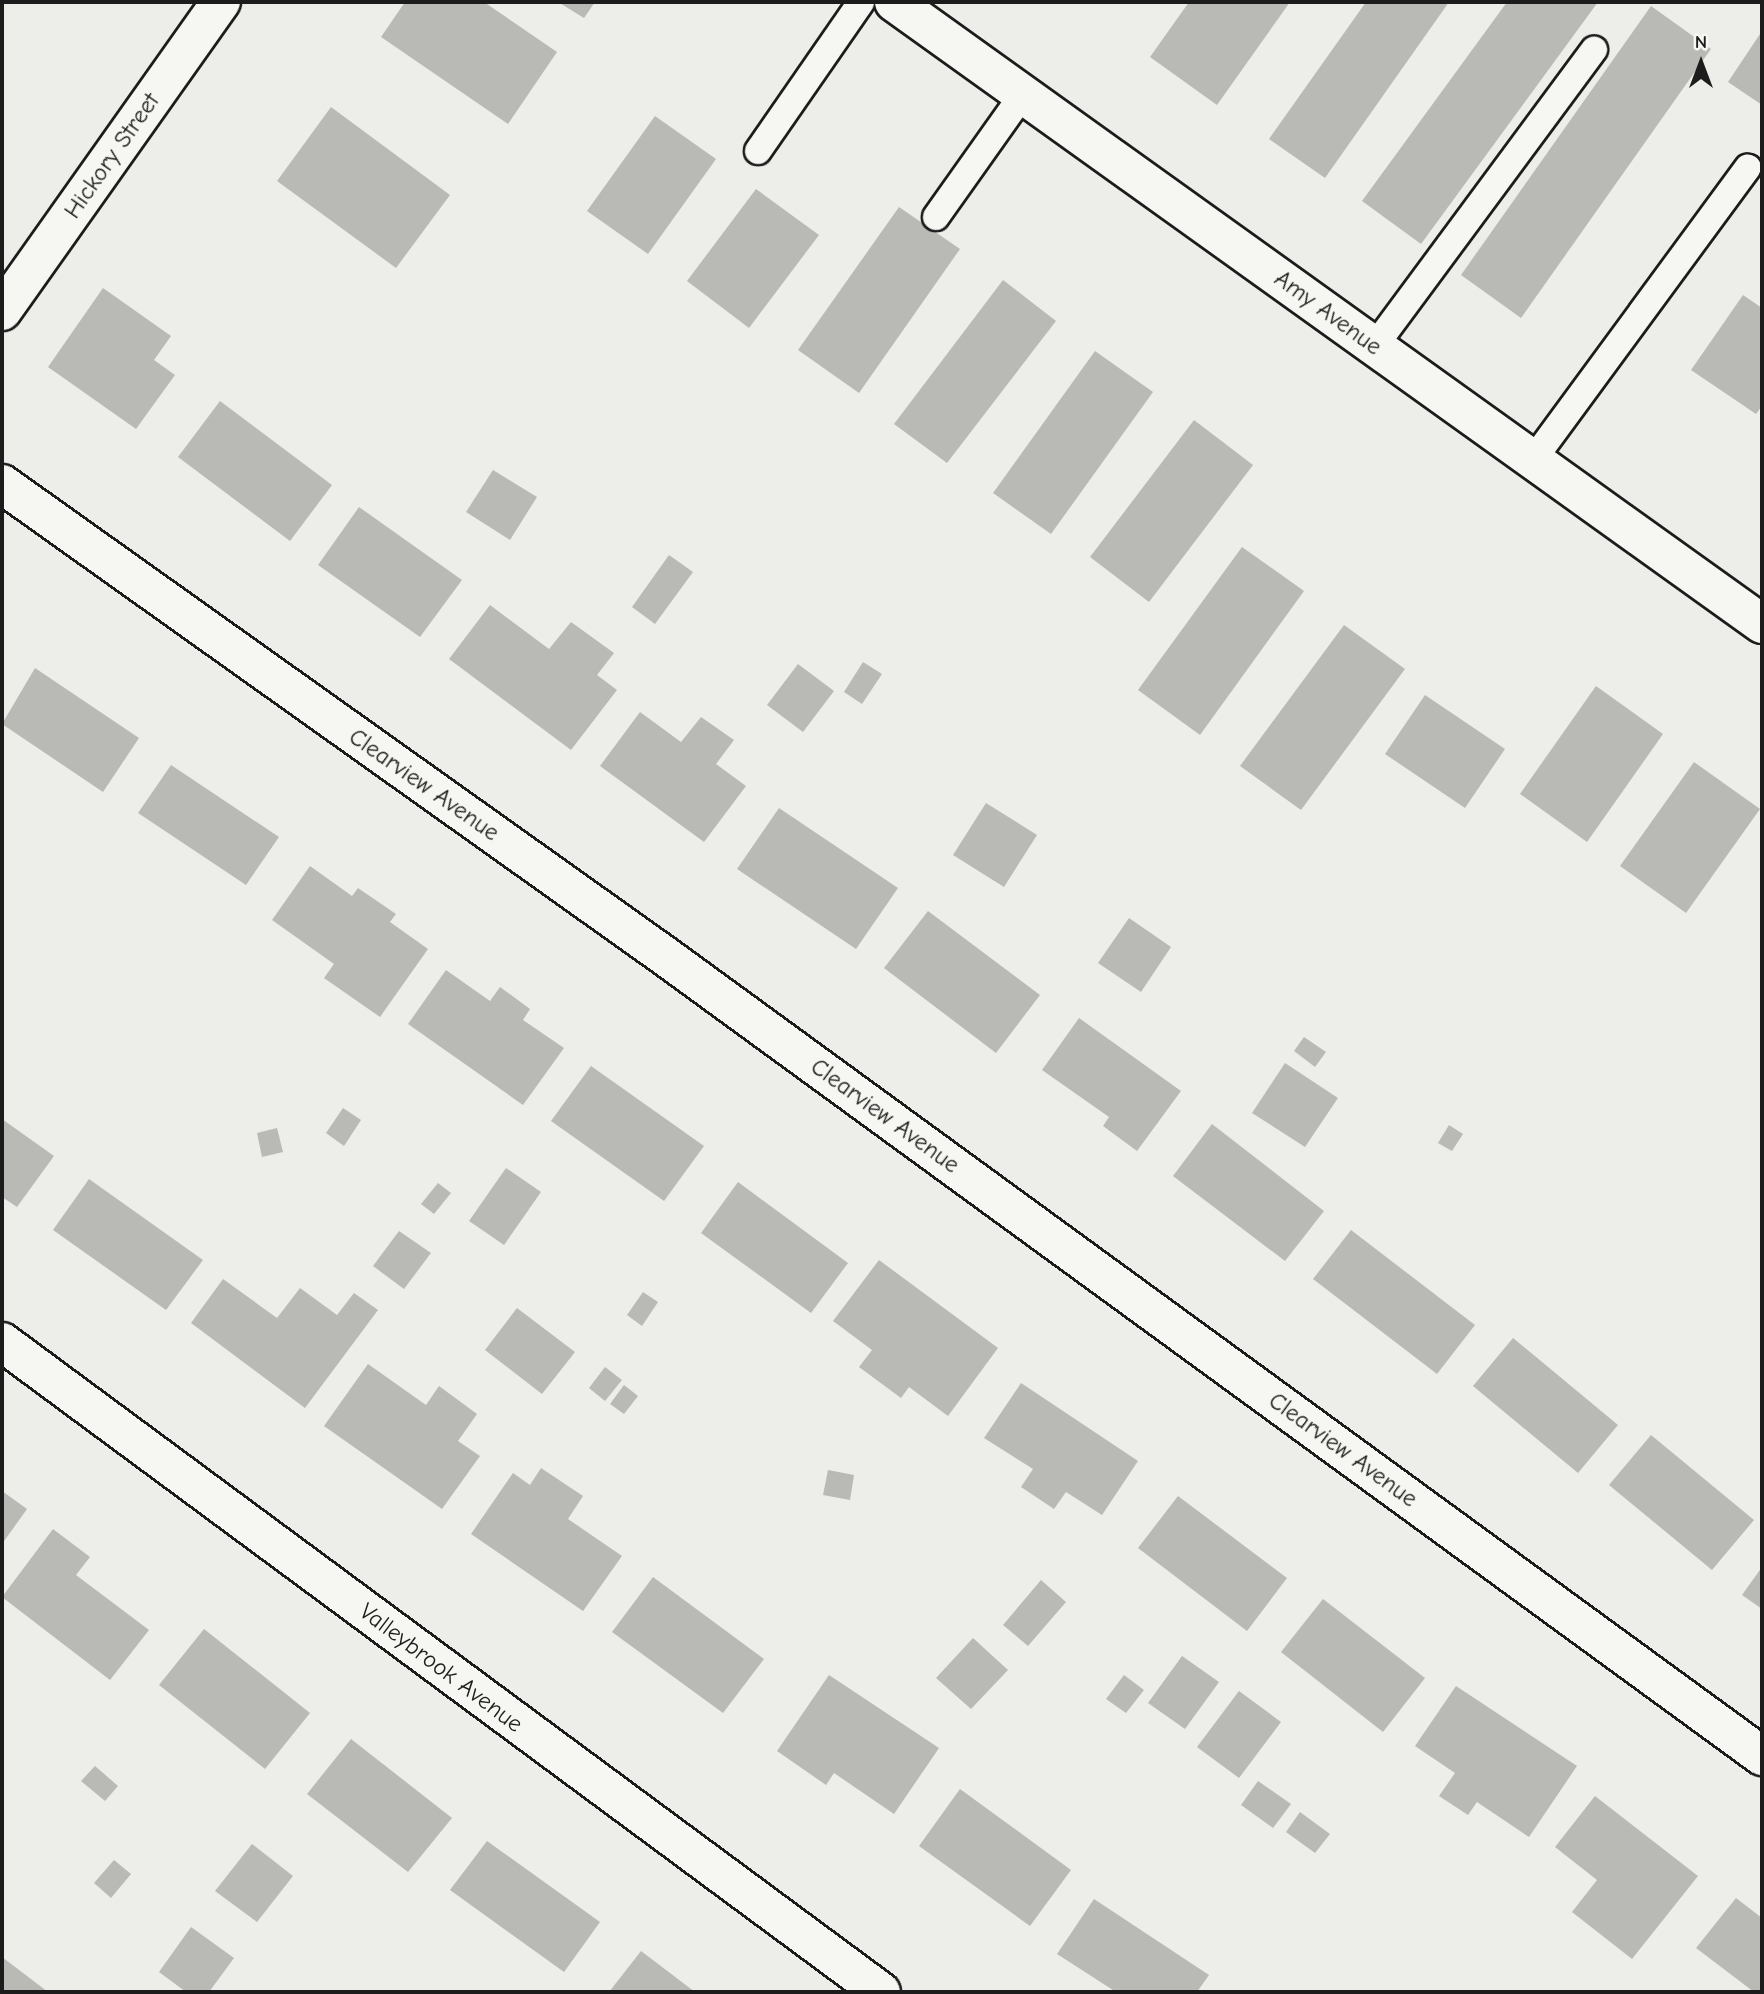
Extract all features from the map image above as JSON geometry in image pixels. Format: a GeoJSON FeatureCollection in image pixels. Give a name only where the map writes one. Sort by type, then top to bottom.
{"type":"FeatureCollection","features":[{"type":"Feature","properties":{"kind":"street","name":"Hickory Street"},"geometry":{"type":"LineString","coordinates":[[2,311],[221,2]]}},
{"type":"Feature","properties":{"kind":"street","name":"Amy Avenue"},"geometry":{"type":"LineString","coordinates":[[894,2],[1762,624]]}},
{"type":"Feature","properties":{"kind":"street","name":"Clearview Avenue"},"geometry":{"type":"LineString","coordinates":[[2,484],[665,956],[1762,1756]]}},
{"type":"Feature","properties":{"kind":"street","name":"Valleybrook Avenue"},"geometry":{"type":"LineString","coordinates":[[2,1342],[881,1992]]}},
{"type":"Feature","properties":{"kind":"lane"},"geometry":{"type":"LineString","coordinates":[[758,151],[861,2]]}},
{"type":"Feature","properties":{"kind":"lane"},"geometry":{"type":"LineString","coordinates":[[1374,347],[1594,50]]}},
{"type":"Feature","properties":{"kind":"lane"},"geometry":{"type":"LineString","coordinates":[[936,217],[1023,94]]}},
{"type":"Feature","properties":{"kind":"lane"},"geometry":{"type":"LineString","coordinates":[[1533,460],[1748,167]]}},
{"type":"Feature","properties":{"kind":"building"},"geometry":{"type":"Polygon","coordinates":[[[405,2],[484,2],[557,52],[508,124],[381,37],[405,2]]]}},
{"type":"Feature","properties":{"kind":"building"},"geometry":{"type":"Polygon","coordinates":[[[558,2],[595,2],[584,18],[558,2]]]}},
{"type":"Feature","properties":{"kind":"building"},"geometry":{"type":"Polygon","coordinates":[[[1189,2],[1290,2],[1217,105],[1150,57],[1189,2]]]}},
{"type":"Feature","properties":{"kind":"building"},"geometry":{"type":"Polygon","coordinates":[[[1366,2],[1449,2],[1325,178],[1269,139],[1366,2]]]}},
{"type":"Feature","properties":{"kind":"building"},"geometry":{"type":"Polygon","coordinates":[[[1507,2],[1598,2],[1421,244],[1362,201],[1507,2]]]}},
{"type":"Feature","properties":{"kind":"building"},"geometry":{"type":"Polygon","coordinates":[[[1651,6],[1711,49],[1521,318],[1461,275],[1651,6]]]}},
{"type":"Feature","properties":{"kind":"building"},"geometry":{"type":"Polygon","coordinates":[[[1762,31],[1762,105],[1728,82],[1762,31]]]}},
{"type":"Feature","properties":{"kind":"building"},"geometry":{"type":"Polygon","coordinates":[[[331,107],[450,195],[396,268],[277,181],[331,107]]]}},
{"type":"Feature","properties":{"kind":"building"},"geometry":{"type":"Polygon","coordinates":[[[655,116],[716,159],[648,254],[587,211],[655,116]]]}},
{"type":"Feature","properties":{"kind":"building"},"geometry":{"type":"Polygon","coordinates":[[[756,189],[819,235],[749,328],[687,281],[756,189]]]}},
{"type":"Feature","properties":{"kind":"building"},"geometry":{"type":"Polygon","coordinates":[[[899,207],[960,249],[859,393],[798,350],[899,207]]]}},
{"type":"Feature","properties":{"kind":"building"},"geometry":{"type":"Polygon","coordinates":[[[1003,280],[1056,321],[947,463],[894,424],[1003,280]]]}},
{"type":"Feature","properties":{"kind":"building"},"geometry":{"type":"Polygon","coordinates":[[[103,288],[171,336],[154,360],[175,375],[136,429],[48,367],[103,288]]]}},
{"type":"Feature","properties":{"kind":"building"},"geometry":{"type":"Polygon","coordinates":[[[1743,295],[1762,308],[1762,406],[1756,414],[1691,370],[1743,295]]]}},
{"type":"Feature","properties":{"kind":"building"},"geometry":{"type":"Polygon","coordinates":[[[1095,351],[1153,392],[1051,534],[993,493],[1095,351]]]}},
{"type":"Feature","properties":{"kind":"building"},"geometry":{"type":"Polygon","coordinates":[[[220,401],[332,485],[290,541],[178,457],[220,401]]]}},
{"type":"Feature","properties":{"kind":"building"},"geometry":{"type":"Polygon","coordinates":[[[1194,420],[1253,465],[1149,602],[1090,557],[1194,420]]]}},
{"type":"Feature","properties":{"kind":"building"},"geometry":{"type":"Polygon","coordinates":[[[493,470],[537,497],[510,540],[466,512],[493,470]]]}},
{"type":"Feature","properties":{"kind":"building"},"geometry":{"type":"Polygon","coordinates":[[[359,507],[462,580],[420,637],[318,565],[359,507]]]}},
{"type":"Feature","properties":{"kind":"building"},"geometry":{"type":"Polygon","coordinates":[[[1242,547],[1304,591],[1200,735],[1138,690],[1242,547]]]}},
{"type":"Feature","properties":{"kind":"building"},"geometry":{"type":"Polygon","coordinates":[[[669,555],[693,572],[655,624],[632,607],[669,555]]]}},
{"type":"Feature","properties":{"kind":"building"},"geometry":{"type":"Polygon","coordinates":[[[490,605],[549,649],[571,622],[614,653],[597,675],[617,690],[571,750],[449,659],[490,605]]]}},
{"type":"Feature","properties":{"kind":"building"},"geometry":{"type":"Polygon","coordinates":[[[1344,625],[1405,669],[1301,810],[1240,766],[1344,625]]]}},
{"type":"Feature","properties":{"kind":"building"},"geometry":{"type":"Polygon","coordinates":[[[863,662],[882,674],[862,704],[844,692],[863,662]]]}},
{"type":"Feature","properties":{"kind":"building"},"geometry":{"type":"Polygon","coordinates":[[[798,664],[834,691],[803,732],[767,705],[798,664]]]}},
{"type":"Feature","properties":{"kind":"building"},"geometry":{"type":"Polygon","coordinates":[[[35,668],[139,738],[103,792],[2,724],[35,668]]]}},
{"type":"Feature","properties":{"kind":"building"},"geometry":{"type":"Polygon","coordinates":[[[1596,686],[1663,734],[1587,842],[1520,794],[1596,686]]]}},
{"type":"Feature","properties":{"kind":"building"},"geometry":{"type":"Polygon","coordinates":[[[1425,695],[1505,749],[1465,808],[1385,754],[1425,695]]]}},
{"type":"Feature","properties":{"kind":"building"},"geometry":{"type":"Polygon","coordinates":[[[640,712],[681,742],[701,717],[734,740],[716,764],[746,786],[704,842],[600,766],[640,712]]]}},
{"type":"Feature","properties":{"kind":"building"},"geometry":{"type":"Polygon","coordinates":[[[1694,762],[1760,809],[1686,913],[1620,866],[1694,762]]]}},
{"type":"Feature","properties":{"kind":"building"},"geometry":{"type":"Polygon","coordinates":[[[171,765],[279,837],[246,885],[138,813],[171,765]]]}},
{"type":"Feature","properties":{"kind":"building"},"geometry":{"type":"Polygon","coordinates":[[[986,803],[1037,835],[1004,887],[953,855],[986,803]]]}},
{"type":"Feature","properties":{"kind":"building"},"geometry":{"type":"Polygon","coordinates":[[[779,808],[898,888],[856,949],[737,869],[779,808]]]}},
{"type":"Feature","properties":{"kind":"building"},"geometry":{"type":"Polygon","coordinates":[[[310,866],[352,896],[358,888],[396,914],[390,922],[428,949],[380,1017],[324,978],[334,964],[272,920],[310,866]]]}},
{"type":"Feature","properties":{"kind":"building"},"geometry":{"type":"Polygon","coordinates":[[[928,911],[1040,995],[996,1053],[884,968],[928,911]]]}},
{"type":"Feature","properties":{"kind":"building"},"geometry":{"type":"Polygon","coordinates":[[[1129,918],[1171,947],[1141,992],[1098,963],[1129,918]]]}},
{"type":"Feature","properties":{"kind":"building"},"geometry":{"type":"Polygon","coordinates":[[[446,970],[490,1001],[500,987],[530,1009],[523,1020],[564,1048],[523,1105],[408,1024],[446,970]]]}},
{"type":"Feature","properties":{"kind":"building"},"geometry":{"type":"Polygon","coordinates":[[[1079,1018],[1181,1091],[1137,1151],[1103,1126],[1109,1117],[1042,1070],[1079,1018]]]}},
{"type":"Feature","properties":{"kind":"building"},"geometry":{"type":"Polygon","coordinates":[[[1304,1037],[1326,1052],[1315,1067],[1294,1051],[1304,1037]]]}},
{"type":"Feature","properties":{"kind":"building"},"geometry":{"type":"Polygon","coordinates":[[[1285,1063],[1338,1098],[1305,1147],[1252,1113],[1285,1063]]]}},
{"type":"Feature","properties":{"kind":"building"},"geometry":{"type":"Polygon","coordinates":[[[591,1066],[704,1146],[664,1201],[551,1121],[591,1066]]]}},
{"type":"Feature","properties":{"kind":"building"},"geometry":{"type":"Polygon","coordinates":[[[343,1108],[361,1120],[344,1146],[326,1133],[343,1108]]]}},
{"type":"Feature","properties":{"kind":"building"},"geometry":{"type":"Polygon","coordinates":[[[2,1119],[54,1156],[17,1207],[2,1197],[2,1119]]]}},
{"type":"Feature","properties":{"kind":"building"},"geometry":{"type":"Polygon","coordinates":[[[1212,1124],[1324,1211],[1285,1261],[1173,1176],[1212,1124]]]}},
{"type":"Feature","properties":{"kind":"building"},"geometry":{"type":"Polygon","coordinates":[[[1449,1125],[1463,1134],[1452,1151],[1438,1143],[1449,1125]]]}},
{"type":"Feature","properties":{"kind":"building"},"geometry":{"type":"Polygon","coordinates":[[[277,1128],[283,1152],[262,1157],[257,1133],[277,1128]]]}},
{"type":"Feature","properties":{"kind":"building"},"geometry":{"type":"Polygon","coordinates":[[[506,1168],[541,1192],[504,1245],[469,1221],[506,1168]]]}},
{"type":"Feature","properties":{"kind":"building"},"geometry":{"type":"Polygon","coordinates":[[[89,1179],[203,1260],[166,1310],[53,1230],[89,1179]]]}},
{"type":"Feature","properties":{"kind":"building"},"geometry":{"type":"Polygon","coordinates":[[[738,1182],[848,1263],[811,1313],[701,1233],[738,1182]]]}},
{"type":"Feature","properties":{"kind":"building"},"geometry":{"type":"Polygon","coordinates":[[[438,1183],[451,1193],[434,1214],[421,1204],[438,1183]]]}},
{"type":"Feature","properties":{"kind":"building"},"geometry":{"type":"Polygon","coordinates":[[[1351,1230],[1475,1325],[1437,1374],[1313,1279],[1351,1230]]]}},
{"type":"Feature","properties":{"kind":"building"},"geometry":{"type":"Polygon","coordinates":[[[399,1231],[431,1253],[404,1289],[373,1266],[399,1231]]]}},
{"type":"Feature","properties":{"kind":"building"},"geometry":{"type":"Polygon","coordinates":[[[879,1260],[998,1348],[948,1416],[909,1387],[901,1398],[859,1367],[872,1350],[833,1321],[879,1260]]]}},
{"type":"Feature","properties":{"kind":"building"},"geometry":{"type":"Polygon","coordinates":[[[223,1279],[277,1318],[300,1288],[337,1315],[354,1293],[378,1310],[305,1408],[191,1323],[223,1279]]]}},
{"type":"Feature","properties":{"kind":"building"},"geometry":{"type":"Polygon","coordinates":[[[643,1292],[658,1302],[642,1326],[627,1315],[643,1292]]]}},
{"type":"Feature","properties":{"kind":"building"},"geometry":{"type":"Polygon","coordinates":[[[517,1308],[575,1352],[542,1394],[485,1350],[517,1308]]]}},
{"type":"Feature","properties":{"kind":"building"},"geometry":{"type":"Polygon","coordinates":[[[1513,1338],[1618,1425],[1578,1473],[1473,1386],[1513,1338]]]}},
{"type":"Feature","properties":{"kind":"building"},"geometry":{"type":"Polygon","coordinates":[[[368,1364],[426,1405],[439,1386],[477,1414],[458,1441],[480,1456],[442,1509],[324,1426],[368,1364]]]}},
{"type":"Feature","properties":{"kind":"building"},"geometry":{"type":"Polygon","coordinates":[[[605,1367],[622,1380],[605,1401],[589,1388],[605,1367]]]}},
{"type":"Feature","properties":{"kind":"building"},"geometry":{"type":"Polygon","coordinates":[[[1021,1383],[1138,1461],[1102,1515],[1066,1492],[1054,1509],[1021,1487],[1033,1469],[984,1438],[1021,1383]]]}},
{"type":"Feature","properties":{"kind":"building"},"geometry":{"type":"Polygon","coordinates":[[[624,1385],[638,1396],[624,1414],[610,1404],[624,1385]]]}},
{"type":"Feature","properties":{"kind":"building"},"geometry":{"type":"Polygon","coordinates":[[[1651,1435],[1754,1520],[1712,1570],[1609,1485],[1651,1435]]]}},
{"type":"Feature","properties":{"kind":"building"},"geometry":{"type":"Polygon","coordinates":[[[541,1468],[583,1496],[568,1519],[622,1556],[583,1611],[471,1534],[513,1473],[530,1485],[541,1468]]]}},
{"type":"Feature","properties":{"kind":"building"},"geometry":{"type":"Polygon","coordinates":[[[828,1470],[854,1475],[850,1500],[823,1495],[828,1470]]]}},
{"type":"Feature","properties":{"kind":"building"},"geometry":{"type":"Polygon","coordinates":[[[2,1491],[27,1509],[2,1544],[2,1491]]]}},
{"type":"Feature","properties":{"kind":"building"},"geometry":{"type":"Polygon","coordinates":[[[1178,1496],[1287,1578],[1247,1631],[1138,1548],[1178,1496]]]}},
{"type":"Feature","properties":{"kind":"building"},"geometry":{"type":"Polygon","coordinates":[[[53,1529],[90,1557],[76,1575],[149,1630],[110,1680],[2,1597],[53,1529]]]}},
{"type":"Feature","properties":{"kind":"building"},"geometry":{"type":"Polygon","coordinates":[[[1762,1567],[1762,1609],[1742,1595],[1762,1567]]]}},
{"type":"Feature","properties":{"kind":"building"},"geometry":{"type":"Polygon","coordinates":[[[653,1577],[764,1659],[723,1713],[612,1632],[653,1577]]]}},
{"type":"Feature","properties":{"kind":"building"},"geometry":{"type":"Polygon","coordinates":[[[1041,1580],[1066,1602],[1028,1646],[1003,1625],[1041,1580]]]}},
{"type":"Feature","properties":{"kind":"building"},"geometry":{"type":"Polygon","coordinates":[[[1323,1599],[1425,1678],[1383,1732],[1281,1652],[1323,1599]]]}},
{"type":"Feature","properties":{"kind":"building"},"geometry":{"type":"Polygon","coordinates":[[[204,1629],[310,1713],[265,1769],[159,1685],[204,1629]]]}},
{"type":"Feature","properties":{"kind":"building"},"geometry":{"type":"Polygon","coordinates":[[[973,1638],[1008,1670],[971,1709],[936,1678],[973,1638]]]}},
{"type":"Feature","properties":{"kind":"building"},"geometry":{"type":"Polygon","coordinates":[[[1182,1656],[1219,1682],[1185,1729],[1148,1703],[1182,1656]]]}},
{"type":"Feature","properties":{"kind":"building"},"geometry":{"type":"Polygon","coordinates":[[[829,1675],[939,1748],[894,1814],[834,1773],[826,1785],[777,1751],[829,1675]]]}},
{"type":"Feature","properties":{"kind":"building"},"geometry":{"type":"Polygon","coordinates":[[[1124,1675],[1144,1690],[1126,1713],[1106,1699],[1124,1675]]]}},
{"type":"Feature","properties":{"kind":"building"},"geometry":{"type":"Polygon","coordinates":[[[1456,1686],[1577,1766],[1529,1837],[1477,1802],[1468,1815],[1439,1796],[1455,1773],[1415,1746],[1456,1686]]]}},
{"type":"Feature","properties":{"kind":"building"},"geometry":{"type":"Polygon","coordinates":[[[1239,1691],[1281,1722],[1239,1778],[1197,1747],[1239,1691]]]}},
{"type":"Feature","properties":{"kind":"building"},"geometry":{"type":"Polygon","coordinates":[[[351,1739],[452,1818],[408,1872],[307,1794],[351,1739]]]}},
{"type":"Feature","properties":{"kind":"building"},"geometry":{"type":"Polygon","coordinates":[[[95,1766],[118,1786],[105,1801],[81,1781],[95,1766]]]}},
{"type":"Feature","properties":{"kind":"building"},"geometry":{"type":"Polygon","coordinates":[[[1258,1781],[1291,1804],[1273,1828],[1241,1805],[1258,1781]]]}},
{"type":"Feature","properties":{"kind":"building"},"geometry":{"type":"Polygon","coordinates":[[[960,1789],[1071,1870],[1030,1926],[919,1846],[960,1789]]]}},
{"type":"Feature","properties":{"kind":"building"},"geometry":{"type":"Polygon","coordinates":[[[1595,1796],[1698,1876],[1632,1959],[1572,1912],[1597,1880],[1555,1847],[1595,1796]]]}},
{"type":"Feature","properties":{"kind":"building"},"geometry":{"type":"Polygon","coordinates":[[[1300,1812],[1330,1834],[1315,1853],[1286,1832],[1300,1812]]]}},
{"type":"Feature","properties":{"kind":"building"},"geometry":{"type":"Polygon","coordinates":[[[487,1841],[600,1922],[564,1972],[450,1890],[487,1841]]]}},
{"type":"Feature","properties":{"kind":"building"},"geometry":{"type":"Polygon","coordinates":[[[252,1844],[293,1876],[257,1922],[215,1891],[252,1844]]]}},
{"type":"Feature","properties":{"kind":"building"},"geometry":{"type":"Polygon","coordinates":[[[114,1860],[131,1874],[111,1898],[94,1883],[114,1860]]]}},
{"type":"Feature","properties":{"kind":"building"},"geometry":{"type":"Polygon","coordinates":[[[1736,1898],[1762,1918],[1762,1992],[1754,1992],[1696,1948],[1736,1898]]]}},
{"type":"Feature","properties":{"kind":"building"},"geometry":{"type":"Polygon","coordinates":[[[1094,1899],[1209,1975],[1197,1992],[1116,1992],[1057,1954],[1094,1899]]]}},
{"type":"Feature","properties":{"kind":"building"},"geometry":{"type":"Polygon","coordinates":[[[191,1927],[234,1958],[209,1992],[186,1992],[159,1972],[191,1927]]]}},
{"type":"Feature","properties":{"kind":"building"},"geometry":{"type":"Polygon","coordinates":[[[641,1951],[695,1992],[609,1992],[641,1951]]]}},
{"type":"Feature","properties":{"kind":"building"},"geometry":{"type":"Polygon","coordinates":[[[2,1957],[48,1992],[2,1992],[2,1957]]]}}]}
